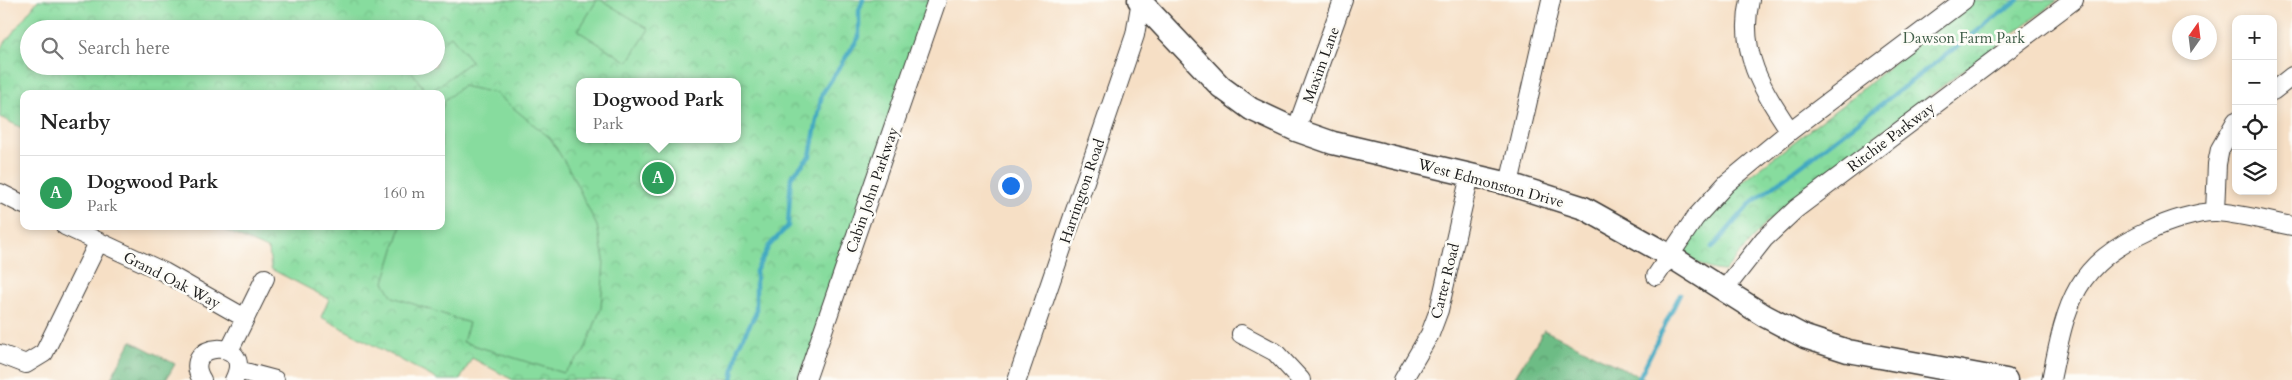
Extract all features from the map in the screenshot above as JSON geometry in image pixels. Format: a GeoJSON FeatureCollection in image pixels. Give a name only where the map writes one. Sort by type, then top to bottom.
{"type":"FeatureCollection","features":[{"type":"Feature","properties":{"kind":"street","name":"Cabin John Parkway"},"geometry":{"type":"LineString","coordinates":[[806,380],[937,0]]}},
{"type":"Feature","properties":{"kind":"street","name":"Maxim Lane"},"geometry":{"type":"LineString","coordinates":[[1296,130],[1344,0]]}},
{"type":"Feature","properties":{"kind":"street"},"geometry":{"type":"LineString","coordinates":[[1509,184],[1551,0]]}},
{"type":"Feature","properties":{"kind":"street"},"geometry":{"type":"LineString","coordinates":[[1750,0],[1748,11],[1748,52],[1763,90],[1790,131]]}},
{"type":"Feature","properties":{"kind":"street"},"geometry":{"type":"LineString","coordinates":[[1656,276],[1695,218],[1727,183],[1790,131],[1964,0]]}},
{"type":"Feature","properties":{"kind":"street","name":"Ritchie Parkway"},"geometry":{"type":"LineString","coordinates":[[1724,290],[1764,239],[1796,209],[2074,0]]}},
{"type":"Feature","properties":{"kind":"street","name":"West Edmonston Drive"},"geometry":{"type":"LineString","coordinates":[[1140,1],[1221,87],[1251,109],[1296,130],[1333,144],[1509,184],[1584,208],[1670,256],[1805,337],[1839,348],[2006,380]]}},
{"type":"Feature","properties":{"kind":"street","name":"Harrington Road"},"geometry":{"type":"LineString","coordinates":[[1017,380],[1135,35],[1140,1]]}},
{"type":"Feature","properties":{"kind":"street"},"geometry":{"type":"LineString","coordinates":[[2277,87],[2292,76]]}},
{"type":"Feature","properties":{"kind":"street"},"geometry":{"type":"LineString","coordinates":[[2215,212],[2217,164],[2220,149],[2232,128]]}},
{"type":"Feature","properties":{"kind":"street","name":"Carter Road"},"geometry":{"type":"LineString","coordinates":[[1403,380],[1430,334],[1439,310],[1470,176]]}},
{"type":"Feature","properties":{"kind":"street"},"geometry":{"type":"LineString","coordinates":[[0,193],[20,203]]}},
{"type":"Feature","properties":{"kind":"street"},"geometry":{"type":"LineString","coordinates":[[2051,380],[2062,324],[2072,298],[2092,268],[2115,248],[2168,222],[2215,212],[2292,226]]}},
{"type":"Feature","properties":{"kind":"street","name":"Grand Oak Way"},"geometry":{"type":"LineString","coordinates":[[73,230],[164,272],[245,318]]}},
{"type":"Feature","properties":{"kind":"street"},"geometry":{"type":"LineString","coordinates":[[0,354],[26,364],[44,353],[98,243]]}},
{"type":"Feature","properties":{"kind":"street"},"geometry":{"type":"LineString","coordinates":[[229,351],[265,278]]}},
{"type":"Feature","properties":{"kind":"street"},"geometry":{"type":"LineString","coordinates":[[1241,334],[1276,352],[1301,380]]}},
{"type":"Feature","properties":{"kind":"street"},"geometry":{"type":"LineString","coordinates":[[201,379],[198,365],[205,352],[213,348],[223,348],[236,358],[236,375],[275,380]]}},
{"type":"Feature","properties":{"kind":"green space"},"geometry":{"type":"Polygon","coordinates":[[[38,0],[937,0],[806,380],[513,380],[472,358],[460,380],[438,380],[321,317],[329,299],[271,269],[269,250],[225,230],[445,230],[445,90],[20,90],[20,127],[0,117],[0,49],[20,23],[20,75],[445,75],[445,20],[22,20],[38,0]]]}},
{"type":"Feature","properties":{"kind":"green space"},"geometry":{"type":"Polygon","coordinates":[[[597,0],[601,0],[649,29],[628,62],[578,31],[597,0]]]}},
{"type":"Feature","properties":{"kind":"green space","name":"Dawson Farm Park"},"geometry":{"type":"Polygon","coordinates":[[[1971,0],[2058,0],[1830,170],[1766,223],[1725,271],[1704,266],[1690,257],[1686,249],[1688,238],[1735,187],[1854,96],[1949,16],[1971,0]]]}},
{"type":"Feature","properties":{"kind":"green space"},"geometry":{"type":"Polygon","coordinates":[[[451,36],[471,61],[433,90],[425,90],[414,75],[445,75],[445,40],[451,36]]]}},
{"type":"Feature","properties":{"kind":"green space"},"geometry":{"type":"Polygon","coordinates":[[[462,86],[495,93],[550,138],[570,171],[597,226],[604,259],[601,308],[584,352],[563,373],[463,342],[469,323],[393,297],[384,282],[400,230],[445,230],[445,100],[462,86]]]}},
{"type":"Feature","properties":{"kind":"green space"},"geometry":{"type":"Polygon","coordinates":[[[1544,330],[1647,380],[1513,380],[1544,330]]]}},
{"type":"Feature","properties":{"kind":"green space"},"geometry":{"type":"Polygon","coordinates":[[[131,341],[175,364],[166,380],[110,380],[131,341]]]}},
{"type":"Feature","properties":{"kind":"waterway"},"geometry":{"type":"LineString","coordinates":[[732,380],[738,347],[756,313],[756,271],[769,246],[788,226],[791,177],[810,156],[822,94],[859,37],[859,10],[863,0]]}},
{"type":"Feature","properties":{"kind":"waterway"},"geometry":{"type":"LineString","coordinates":[[1712,248],[1750,204],[2018,0]]}},
{"type":"Feature","properties":{"kind":"waterway"},"geometry":{"type":"LineString","coordinates":[[1638,380],[1680,294]]}},
{"type":"Feature","properties":{"kind":"place","name":"Dogwood Park"},"geometry":{"type":"Point","coordinates":[658,178]}}]}
